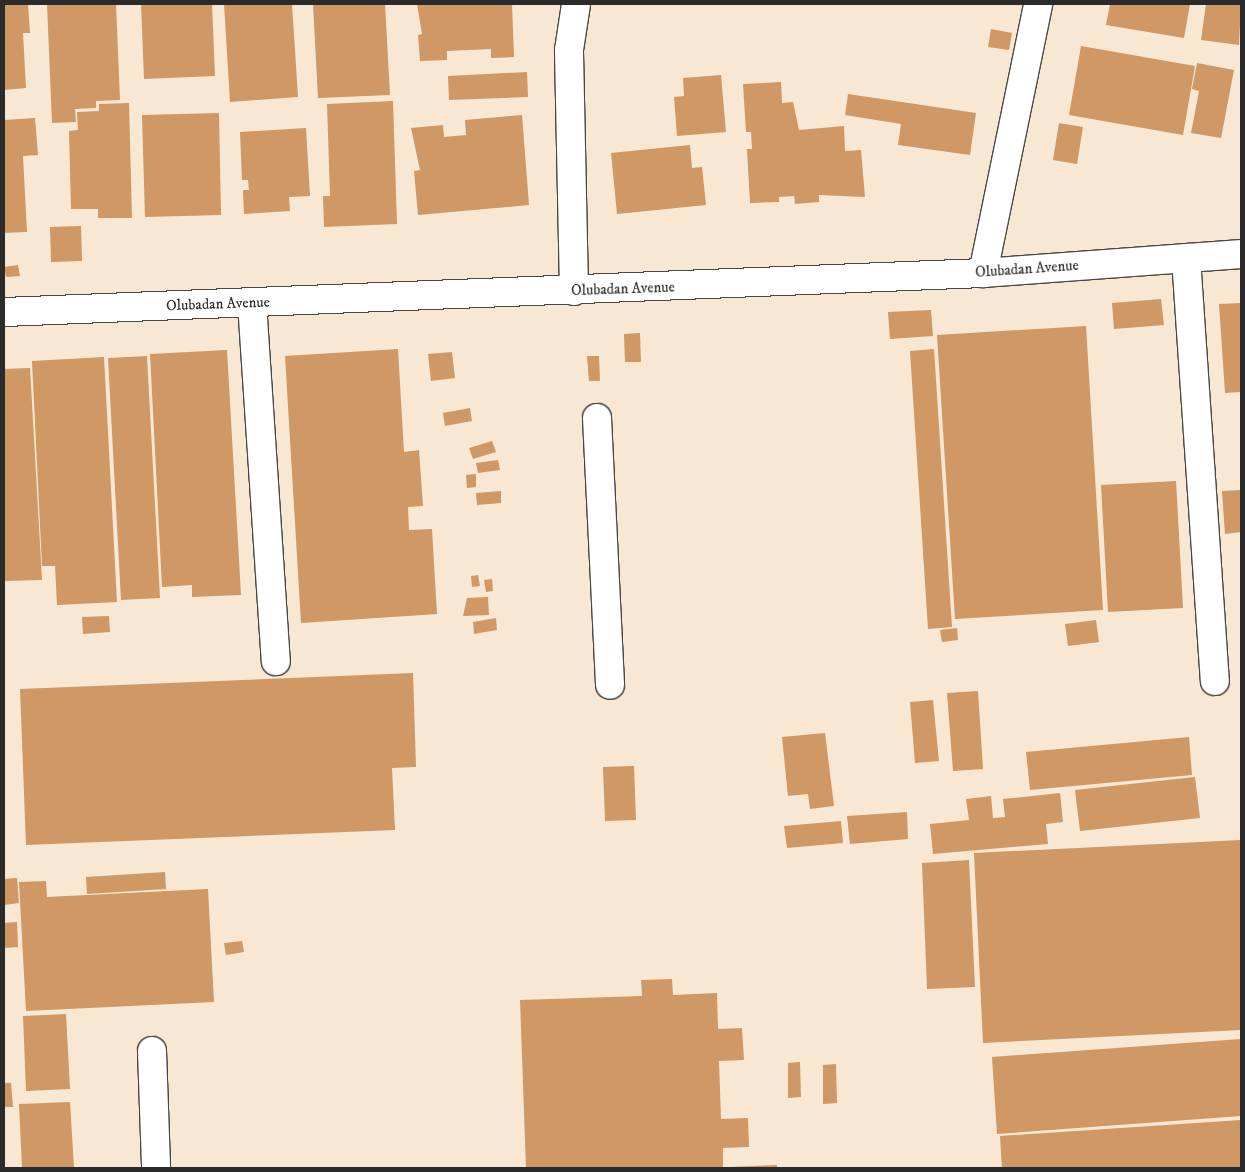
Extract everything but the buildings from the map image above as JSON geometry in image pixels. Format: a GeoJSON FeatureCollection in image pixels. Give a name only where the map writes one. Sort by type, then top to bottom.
{"type":"FeatureCollection","features":[{"type":"Feature","properties":{"kind":"street"},"geometry":{"type":"LineString","coordinates":[[574,291],[569,50],[576,4]]}},
{"type":"Feature","properties":{"kind":"street"},"geometry":{"type":"LineString","coordinates":[[983,273],[1038,4]]}},
{"type":"Feature","properties":{"kind":"street","name":"Olubadan Avenue"},"geometry":{"type":"LineString","coordinates":[[4,312],[574,291],[983,273],[1241,254]]}},
{"type":"Feature","properties":{"kind":"street"},"geometry":{"type":"LineString","coordinates":[[1186,258],[1215,682]]}},
{"type":"Feature","properties":{"kind":"street"},"geometry":{"type":"LineString","coordinates":[[252,303],[276,661]]}},
{"type":"Feature","properties":{"kind":"street"},"geometry":{"type":"LineString","coordinates":[[597,418],[610,685]]}},
{"type":"Feature","properties":{"kind":"street"},"geometry":{"type":"LineString","coordinates":[[152,1051],[156,1168]]}}]}
